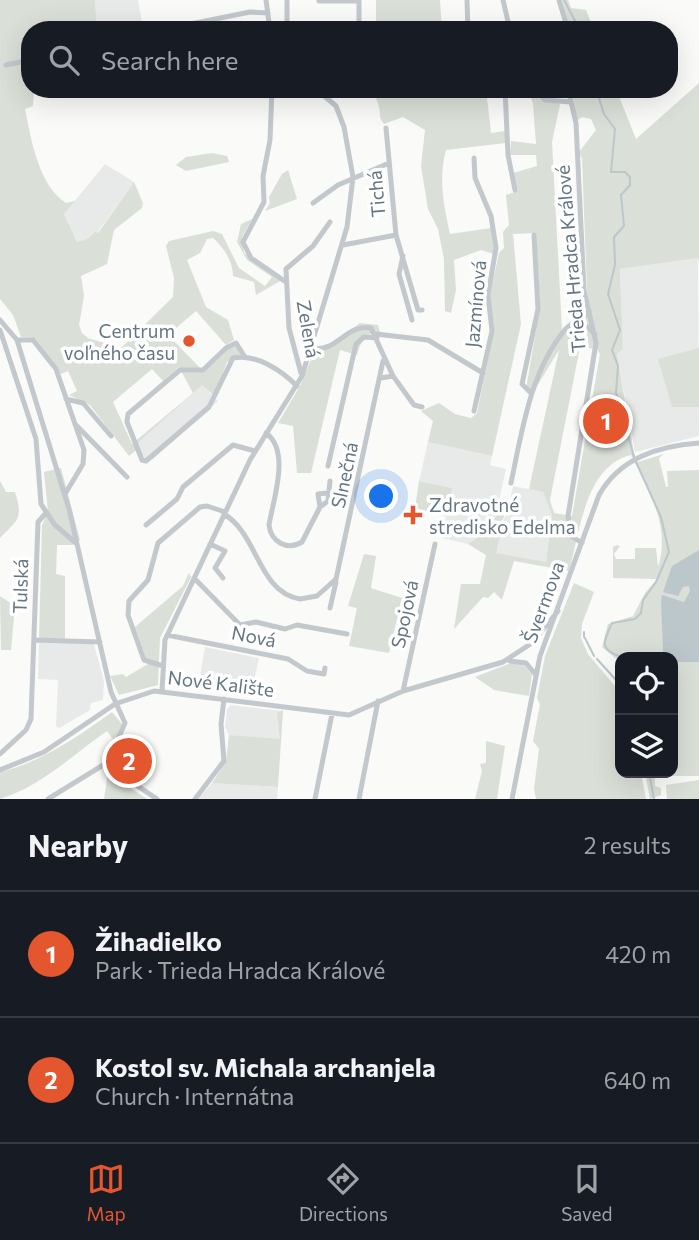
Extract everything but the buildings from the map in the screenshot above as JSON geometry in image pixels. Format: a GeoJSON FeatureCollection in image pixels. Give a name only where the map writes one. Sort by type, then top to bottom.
{"type":"FeatureCollection","features":[{"type":"Feature","properties":{"kind":"street"},"geometry":{"type":"LineString","coordinates":[[266,0],[269,21]]}},
{"type":"Feature","properties":{"kind":"street"},"geometry":{"type":"LineString","coordinates":[[287,0],[287,21]]}},
{"type":"Feature","properties":{"kind":"street"},"geometry":{"type":"LineString","coordinates":[[319,2],[359,0],[359,21]]}},
{"type":"Feature","properties":{"kind":"street"},"geometry":{"type":"LineString","coordinates":[[467,0],[468,21]]}},
{"type":"Feature","properties":{"kind":"street"},"geometry":{"type":"LineString","coordinates":[[503,0],[508,21]]}},
{"type":"Feature","properties":{"kind":"street"},"geometry":{"type":"LineString","coordinates":[[559,0],[565,21]]}},
{"type":"Feature","properties":{"kind":"street"},"geometry":{"type":"LineString","coordinates":[[206,21],[250,12],[268,13]]}},
{"type":"Feature","properties":{"kind":"street"},"geometry":{"type":"LineString","coordinates":[[6,65],[21,62]]}},
{"type":"Feature","properties":{"kind":"street"},"geometry":{"type":"LineString","coordinates":[[272,98],[271,131],[263,176],[264,202],[243,242],[251,258],[286,282]]}},
{"type":"Feature","properties":{"kind":"street","name":"Zelená"},"geometry":{"type":"LineString","coordinates":[[162,691],[167,635],[255,451],[302,376],[313,348],[342,245],[351,206],[353,177],[339,113],[327,98]]}},
{"type":"Feature","properties":{"kind":"street"},"geometry":{"type":"LineString","coordinates":[[505,98],[508,155],[515,190]]}},
{"type":"Feature","properties":{"kind":"street"},"geometry":{"type":"LineString","coordinates":[[543,98],[571,102]]}},
{"type":"Feature","properties":{"kind":"street","name":"Trieda Hradca Králové"},"geometry":{"type":"LineString","coordinates":[[570,98],[576,123],[584,290],[595,335],[568,516],[571,536],[582,543]]}},
{"type":"Feature","properties":{"kind":"street","name":"Tichá"},"geometry":{"type":"LineString","coordinates":[[386,128],[397,235],[412,297],[418,310],[422,310]]}},
{"type":"Feature","properties":{"kind":"street","name":"Jazmínová"},"geometry":{"type":"LineString","coordinates":[[474,158],[475,178],[491,216],[496,248],[488,295],[493,326],[474,411]]}},
{"type":"Feature","properties":{"kind":"street"},"geometry":{"type":"LineString","coordinates":[[313,203],[353,177],[389,163]]}},
{"type":"Feature","properties":{"kind":"street","name":"Zelená"},"geometry":{"type":"LineString","coordinates":[[302,376],[289,328],[286,282],[288,266],[313,246],[330,222]]}},
{"type":"Feature","properties":{"kind":"street"},"geometry":{"type":"LineString","coordinates":[[342,245],[397,235]]}},
{"type":"Feature","properties":{"kind":"street"},"geometry":{"type":"LineString","coordinates":[[531,393],[522,384],[538,309],[534,235]]}},
{"type":"Feature","properties":{"kind":"street","name":"Tichá"},"geometry":{"type":"LineString","coordinates":[[403,256],[399,272],[412,320]]}},
{"type":"Feature","properties":{"kind":"street"},"geometry":{"type":"LineString","coordinates":[[511,483],[531,393],[563,332],[589,311]]}},
{"type":"Feature","properties":{"kind":"street"},"geometry":{"type":"LineString","coordinates":[[0,320],[17,340],[65,494],[115,704],[125,725],[108,762],[60,796],[48,799]]}},
{"type":"Feature","properties":{"kind":"street"},"geometry":{"type":"LineString","coordinates":[[577,323],[585,325],[595,335]]}},
{"type":"Feature","properties":{"kind":"street"},"geometry":{"type":"LineString","coordinates":[[313,348],[325,349],[356,328],[368,327],[377,336]]}},
{"type":"Feature","properties":{"kind":"street","name":"Tulská"},"geometry":{"type":"LineString","coordinates":[[0,330],[32,426],[39,466],[40,499],[46,513],[60,530],[77,544]]}},
{"type":"Feature","properties":{"kind":"street"},"geometry":{"type":"LineString","coordinates":[[4,339],[13,333]]}},
{"type":"Feature","properties":{"kind":"street","name":"Jazmínová"},"geometry":{"type":"LineString","coordinates":[[377,336],[428,340],[482,373]]}},
{"type":"Feature","properties":{"kind":"street","name":"Slnečná"},"geometry":{"type":"LineString","coordinates":[[328,466],[356,344],[364,337],[377,336],[383,361],[414,405],[422,407]]}},
{"type":"Feature","properties":{"kind":"street"},"geometry":{"type":"LineString","coordinates":[[17,340],[35,341],[55,367],[75,424],[85,460],[65,494]]}},
{"type":"Feature","properties":{"kind":"street"},"geometry":{"type":"LineString","coordinates":[[245,357],[236,343],[230,345],[203,370],[180,370],[128,414],[127,422],[142,460],[146,461],[202,414],[215,398],[230,360],[245,357],[278,369],[297,386]]}},
{"type":"Feature","properties":{"kind":"street","name":"Slnečná"},"geometry":{"type":"LineString","coordinates":[[330,608],[383,361]]}},
{"type":"Feature","properties":{"kind":"street"},"geometry":{"type":"LineString","coordinates":[[381,378],[393,376]]}},
{"type":"Feature","properties":{"kind":"street"},"geometry":{"type":"LineString","coordinates":[[66,398],[85,405],[111,436]]}},
{"type":"Feature","properties":{"kind":"street"},"geometry":{"type":"LineString","coordinates":[[75,424],[127,477]]}},
{"type":"Feature","properties":{"kind":"street"},"geometry":{"type":"LineString","coordinates":[[266,433],[273,439],[279,458],[269,525],[272,537],[282,544],[299,545],[320,506],[328,501],[330,481]]}},
{"type":"Feature","properties":{"kind":"street","name":"Švermova"},"geometry":{"type":"LineString","coordinates":[[512,799],[536,675],[601,491],[615,472],[635,458],[699,443]]}},
{"type":"Feature","properties":{"kind":"street"},"geometry":{"type":"LineString","coordinates":[[146,525],[177,499],[184,486],[233,445],[255,451]]}},
{"type":"Feature","properties":{"kind":"street"},"geometry":{"type":"LineString","coordinates":[[39,466],[56,466]]}},
{"type":"Feature","properties":{"kind":"street"},"geometry":{"type":"LineString","coordinates":[[320,506],[318,494],[327,493]]}},
{"type":"Feature","properties":{"kind":"street"},"geometry":{"type":"LineString","coordinates":[[163,666],[144,660],[128,615],[129,601],[148,580],[158,543],[202,506],[224,513],[245,533],[277,589],[300,599],[324,592],[332,598]]}},
{"type":"Feature","properties":{"kind":"street","name":"Tulská"},"geometry":{"type":"LineString","coordinates":[[46,513],[38,522],[34,640],[100,642]]}},
{"type":"Feature","properties":{"kind":"street"},"geometry":{"type":"LineString","coordinates":[[60,530],[72,524]]}},
{"type":"Feature","properties":{"kind":"street"},"geometry":{"type":"LineString","coordinates":[[210,544],[225,551],[215,568],[223,578]]}},
{"type":"Feature","properties":{"kind":"street","name":"Spojová"},"geometry":{"type":"LineString","coordinates":[[403,691],[435,544]]}},
{"type":"Feature","properties":{"kind":"street","name":"Nová"},"geometry":{"type":"LineString","coordinates":[[194,578],[240,625],[260,622],[285,629],[297,625],[347,634]]}},
{"type":"Feature","properties":{"kind":"street","name":"Slnečná"},"geometry":{"type":"LineString","coordinates":[[324,592],[336,579]]}},
{"type":"Feature","properties":{"kind":"street"},"geometry":{"type":"LineString","coordinates":[[359,799],[378,701],[403,691],[503,663],[532,643],[558,611]]}},
{"type":"Feature","properties":{"kind":"street","name":"Nová"},"geometry":{"type":"LineString","coordinates":[[167,635],[288,659],[312,672],[324,674],[325,668]]}},
{"type":"Feature","properties":{"kind":"street"},"geometry":{"type":"LineString","coordinates":[[0,754],[26,730],[31,719],[34,640]]}},
{"type":"Feature","properties":{"kind":"street","name":"Švermova"},"geometry":{"type":"LineString","coordinates":[[503,663],[520,661],[536,675]]}},
{"type":"Feature","properties":{"kind":"street","name":"Nové Kalište"},"geometry":{"type":"LineString","coordinates":[[0,769],[44,752],[115,704],[162,691],[349,715],[378,701]]}},
{"type":"Feature","properties":{"kind":"street"},"geometry":{"type":"LineString","coordinates":[[195,799],[224,761],[222,723],[225,699]]}},
{"type":"Feature","properties":{"kind":"street"},"geometry":{"type":"LineString","coordinates":[[315,799],[332,714]]}},
{"type":"Feature","properties":{"kind":"street"},"geometry":{"type":"LineString","coordinates":[[108,762],[114,770],[157,799]]}},
{"type":"Feature","properties":{"kind":"shaded area"},"geometry":{"type":"Polygon","coordinates":[[[0,0],[95,0],[96,21],[21,21],[21,98],[33,98],[33,106],[25,109],[42,173],[56,195],[66,203],[75,201],[64,214],[77,242],[87,239],[95,231],[98,233],[134,182],[143,203],[142,208],[114,230],[107,264],[81,276],[84,296],[79,325],[82,333],[88,338],[121,348],[173,297],[174,278],[166,246],[169,241],[213,231],[222,234],[239,268],[265,286],[272,277],[247,260],[237,242],[241,224],[252,219],[242,237],[244,253],[282,280],[256,295],[254,282],[233,276],[227,255],[213,238],[207,239],[200,253],[187,260],[206,307],[228,320],[234,340],[226,345],[196,311],[168,335],[204,372],[235,346],[242,354],[227,362],[214,396],[202,385],[137,444],[139,448],[129,456],[90,405],[69,395],[77,391],[68,371],[61,374],[34,338],[21,337],[13,315],[0,299],[0,0]],[[179,367],[163,381],[152,369],[113,402],[132,444],[193,393],[179,367]]]}},
{"type":"Feature","properties":{"kind":"shaded area"},"geometry":{"type":"Polygon","coordinates":[[[95,0],[138,0],[142,21],[96,21],[95,0]]]}},
{"type":"Feature","properties":{"kind":"shaded area"},"geometry":{"type":"Polygon","coordinates":[[[376,0],[440,0],[441,21],[376,21],[376,0]]]}},
{"type":"Feature","properties":{"kind":"shaded area"},"geometry":{"type":"Polygon","coordinates":[[[562,0],[568,0],[571,8],[586,10],[590,21],[567,21],[562,0]]]}},
{"type":"Feature","properties":{"kind":"shaded area"},"geometry":{"type":"Polygon","coordinates":[[[699,83],[699,262],[698,258],[620,269],[623,349],[617,354],[634,453],[638,462],[664,454],[659,458],[666,487],[667,471],[699,470],[699,776],[678,776],[678,652],[615,652],[615,658],[602,647],[608,624],[633,616],[645,593],[657,579],[613,578],[613,547],[620,546],[614,554],[616,559],[635,559],[635,548],[656,548],[658,567],[661,552],[662,538],[656,510],[631,455],[603,472],[594,486],[581,520],[569,571],[514,561],[502,600],[494,592],[488,598],[483,597],[454,629],[461,584],[480,584],[486,555],[468,544],[493,527],[498,504],[508,507],[496,535],[500,537],[496,553],[546,562],[552,515],[543,492],[529,489],[559,350],[534,391],[526,389],[540,306],[536,233],[513,234],[521,324],[492,456],[428,442],[433,421],[421,411],[439,403],[455,414],[471,418],[477,413],[494,329],[490,294],[499,253],[504,248],[503,232],[509,225],[506,195],[518,191],[513,173],[537,166],[536,155],[510,155],[511,141],[536,144],[531,98],[560,104],[552,142],[562,330],[591,312],[587,290],[582,159],[579,152],[596,130],[591,119],[582,117],[576,121],[573,98],[620,98],[636,139],[699,83]],[[580,347],[550,500],[554,513],[572,516],[600,354],[597,349],[580,347]]]}},
{"type":"Feature","properties":{"kind":"shaded area"},"geometry":{"type":"Polygon","coordinates":[[[375,98],[487,98],[491,133],[505,131],[506,143],[446,150],[442,182],[450,234],[491,228],[494,254],[481,250],[454,260],[456,290],[451,313],[445,311],[444,259],[438,229],[428,209],[421,166],[425,130],[403,117],[384,124],[375,98]]]}},
{"type":"Feature","properties":{"kind":"shaded area"},"geometry":{"type":"Polygon","coordinates":[[[212,153],[227,156],[229,162],[186,171],[176,165],[186,157],[212,153]]]}},
{"type":"Feature","properties":{"kind":"shaded area"},"geometry":{"type":"Polygon","coordinates":[[[105,164],[134,182],[97,233],[94,231],[87,239],[77,242],[64,214],[105,164]]]}},
{"type":"Feature","properties":{"kind":"shaded area"},"geometry":{"type":"Polygon","coordinates":[[[288,170],[297,199],[265,211],[270,203],[269,197],[282,174],[288,170]]]}},
{"type":"Feature","properties":{"kind":"shaded area"},"geometry":{"type":"Polygon","coordinates":[[[698,258],[699,436],[635,452],[617,354],[623,349],[620,269],[698,258]]]}},
{"type":"Feature","properties":{"kind":"shaded area"},"geometry":{"type":"Polygon","coordinates":[[[360,323],[378,325],[380,332],[370,334],[364,339],[357,355],[340,350],[311,473],[297,473],[293,426],[278,423],[300,386],[316,347],[329,347],[360,323]]]}},
{"type":"Feature","properties":{"kind":"shaded area"},"geometry":{"type":"Polygon","coordinates":[[[699,348],[699,407],[672,407],[658,359],[699,348]]]}},
{"type":"Feature","properties":{"kind":"shaded area"},"geometry":{"type":"Polygon","coordinates":[[[202,385],[218,401],[153,459],[142,462],[137,444],[202,385]]]}},
{"type":"Feature","properties":{"kind":"shaded area"},"geometry":{"type":"Polygon","coordinates":[[[428,442],[492,456],[490,465],[506,469],[493,527],[468,544],[442,538],[451,488],[419,481],[428,442]]]}},
{"type":"Feature","properties":{"kind":"shaded area"},"geometry":{"type":"Polygon","coordinates":[[[61,468],[80,540],[72,545],[57,545],[56,574],[65,576],[65,641],[39,640],[42,525],[48,512],[44,472],[61,468]]]}},
{"type":"Feature","properties":{"kind":"shaded area"},"geometry":{"type":"Polygon","coordinates":[[[0,481],[6,492],[15,492],[19,513],[15,522],[0,538],[0,481]]]}},
{"type":"Feature","properties":{"kind":"shaded area"},"geometry":{"type":"Polygon","coordinates":[[[419,481],[452,488],[446,516],[415,508],[419,481]]]}},
{"type":"Feature","properties":{"kind":"shaded area"},"geometry":{"type":"Polygon","coordinates":[[[513,486],[543,492],[550,507],[552,515],[546,563],[496,553],[496,535],[507,513],[513,486]]]}},
{"type":"Feature","properties":{"kind":"shaded area"},"geometry":{"type":"Polygon","coordinates":[[[699,550],[699,662],[678,662],[678,652],[663,651],[662,595],[684,602],[690,591],[689,586],[683,587],[678,596],[663,592],[672,566],[699,550]]]}},
{"type":"Feature","properties":{"kind":"shaded area"},"geometry":{"type":"Polygon","coordinates":[[[364,554],[376,556],[371,588],[402,598],[389,653],[349,646],[357,608],[348,606],[364,554]]]}},
{"type":"Feature","properties":{"kind":"shaded area"},"geometry":{"type":"Polygon","coordinates":[[[189,573],[191,577],[160,638],[158,685],[119,695],[110,676],[123,674],[126,677],[148,664],[135,627],[183,586],[189,573]]]}},
{"type":"Feature","properties":{"kind":"shaded area"},"geometry":{"type":"Polygon","coordinates":[[[574,583],[594,592],[582,624],[581,638],[588,654],[615,686],[615,778],[642,778],[646,799],[536,799],[534,789],[539,749],[533,741],[545,656],[574,583]]]}},
{"type":"Feature","properties":{"kind":"shaded area"},"geometry":{"type":"Polygon","coordinates":[[[0,596],[15,606],[11,650],[1,650],[0,596]]]}},
{"type":"Feature","properties":{"kind":"shaded area"},"geometry":{"type":"Polygon","coordinates":[[[39,640],[93,641],[104,681],[103,700],[91,703],[90,710],[59,728],[56,726],[58,680],[38,679],[39,640]]]}},
{"type":"Feature","properties":{"kind":"shaded area"},"geometry":{"type":"Polygon","coordinates":[[[205,647],[259,658],[251,695],[198,688],[205,647]]]}},
{"type":"Feature","properties":{"kind":"shaded area"},"geometry":{"type":"Polygon","coordinates":[[[513,662],[525,666],[532,674],[529,696],[494,690],[475,677],[513,662]]]}},
{"type":"Feature","properties":{"kind":"shaded area"},"geometry":{"type":"Polygon","coordinates":[[[231,705],[283,711],[281,740],[229,735],[225,727],[227,709],[231,705]]]}},
{"type":"Feature","properties":{"kind":"shaded area"},"geometry":{"type":"Polygon","coordinates":[[[283,710],[278,787],[212,783],[226,762],[229,735],[280,739],[277,713],[283,710]]]}},
{"type":"Feature","properties":{"kind":"shaded area"},"geometry":{"type":"Polygon","coordinates":[[[112,712],[122,724],[115,742],[107,731],[43,778],[0,799],[0,772],[44,755],[112,712]]]}},
{"type":"Feature","properties":{"kind":"shaded area"},"geometry":{"type":"Polygon","coordinates":[[[486,741],[505,746],[497,799],[475,799],[482,771],[480,764],[486,763],[486,741]]]}},
{"type":"Feature","properties":{"kind":"shaded area"},"geometry":{"type":"Polygon","coordinates":[[[108,773],[147,799],[104,799],[108,773]]]}},
{"type":"Feature","properties":{"kind":"shaded area"},"geometry":{"type":"Polygon","coordinates":[[[646,778],[655,778],[655,786],[661,788],[661,795],[650,799],[646,778]]]}},
{"type":"Feature","properties":{"kind":"shaded area"},"geometry":{"type":"Polygon","coordinates":[[[699,780],[699,799],[667,799],[666,785],[699,780]]]}},
{"type":"Feature","properties":{"kind":"shaded area"},"geometry":{"type":"Polygon","coordinates":[[[212,783],[278,787],[277,799],[198,799],[212,783]]]}},
{"type":"Feature","properties":{"kind":"waterway"},"geometry":{"type":"LineString","coordinates":[[564,0],[575,21]]}},
{"type":"Feature","properties":{"kind":"waterway"},"geometry":{"type":"LineString","coordinates":[[599,98],[604,114],[615,129],[611,172],[625,172],[630,177],[630,185],[621,195],[624,226],[614,237],[615,265],[608,294],[620,330],[612,350],[618,366],[616,393],[634,457]]}},
{"type":"Feature","properties":{"kind":"waterway"},"geometry":{"type":"LineString","coordinates":[[615,654],[609,651],[605,644],[612,623],[635,619],[641,613],[643,600],[656,582],[669,552],[661,517],[636,462]]}},
{"type":"Feature","properties":{"kind":"waterway"},"geometry":{"type":"LineString","coordinates":[[584,632],[584,637]]}},
{"type":"Feature","properties":{"kind":"waterway"},"geometry":{"type":"LineString","coordinates":[[585,638],[594,656]]}},
{"type":"Feature","properties":{"kind":"waterway"},"geometry":{"type":"LineString","coordinates":[[597,659],[615,679]]}},
{"type":"Feature","properties":{"kind":"waterway"},"geometry":{"type":"LineString","coordinates":[[650,778],[654,799]]}},
{"type":"Feature","properties":{"kind":"place","name":"Centrum voľného času"},"geometry":{"type":"Point","coordinates":[189,341]}},
{"type":"Feature","properties":{"kind":"place","name":"Žihadielko"},"geometry":{"type":"Point","coordinates":[606,421]}},
{"type":"Feature","properties":{"kind":"place","name":"Zdravotné stredisko Edelma"},"geometry":{"type":"Point","coordinates":[413,515]}},
{"type":"Feature","properties":{"kind":"place","name":"Kostol sv. Michala archanjela"},"geometry":{"type":"Point","coordinates":[129,761]}}]}
